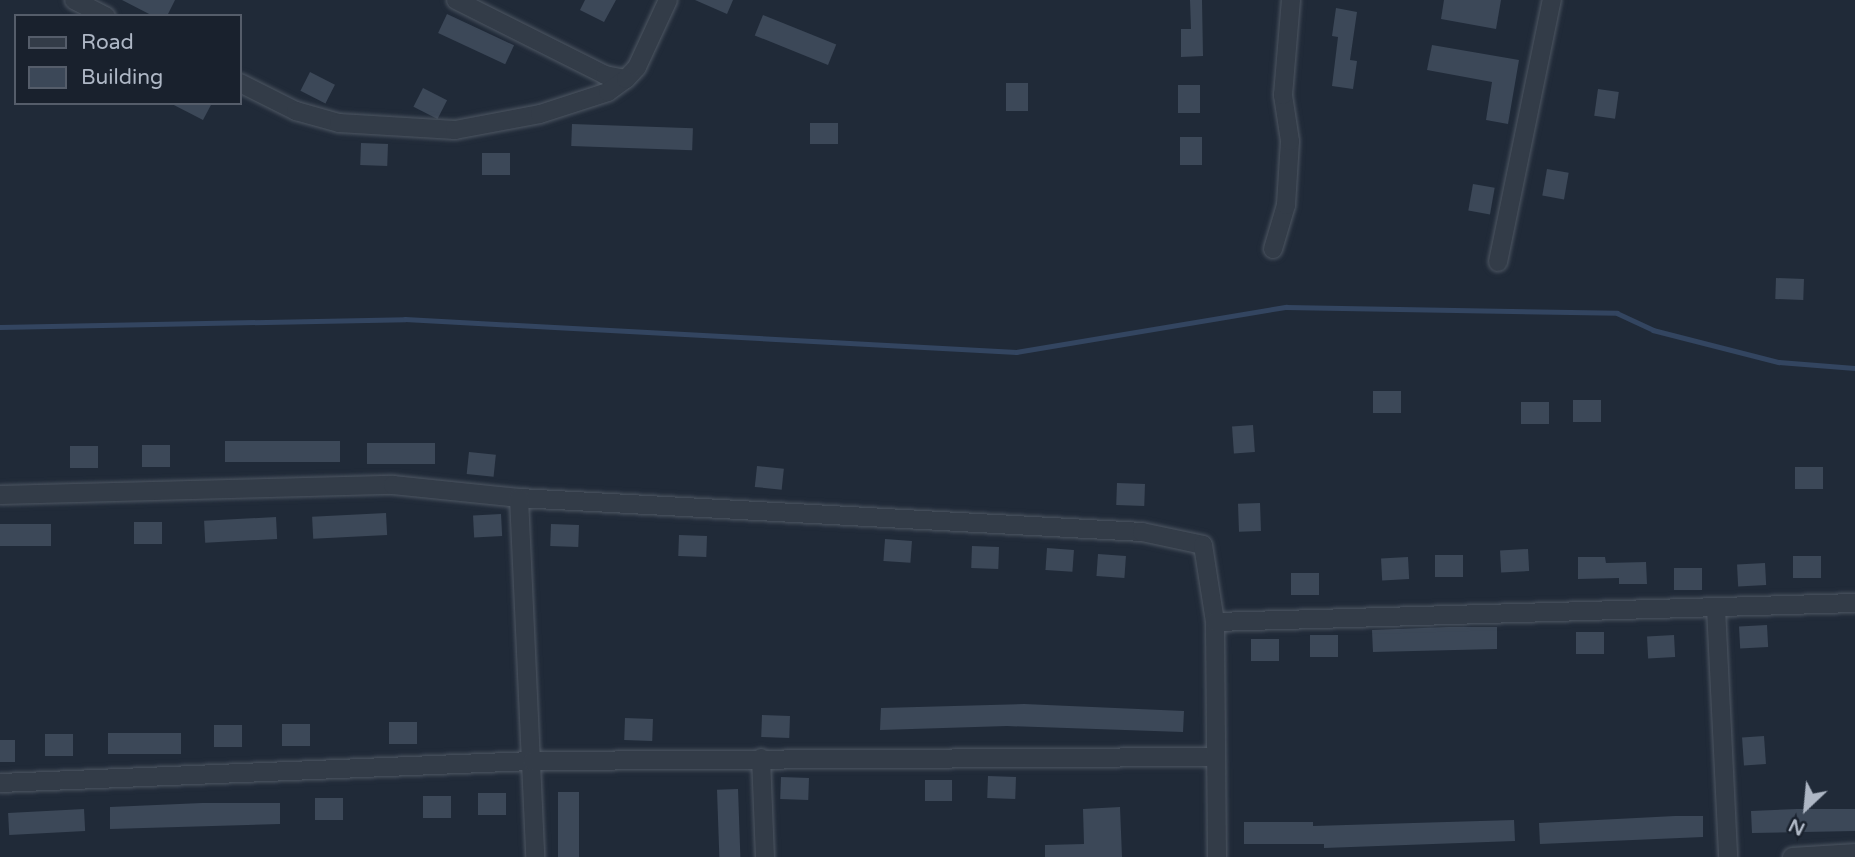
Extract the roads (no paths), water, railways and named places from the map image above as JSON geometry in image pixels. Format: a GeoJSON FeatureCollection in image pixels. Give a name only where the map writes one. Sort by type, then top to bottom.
{"type":"FeatureCollection","features":[{"type":"Feature","properties":{"kind":"street"},"geometry":{"type":"LineString","coordinates":[[74,0],[102,14]]}},
{"type":"Feature","properties":{"kind":"street"},"geometry":{"type":"LineString","coordinates":[[456,0],[593,70],[626,79]]}},
{"type":"Feature","properties":{"kind":"street"},"geometry":{"type":"LineString","coordinates":[[242,84],[296,111],[339,123],[455,130],[540,114],[608,92],[626,79],[637,67],[668,0]]}},
{"type":"Feature","properties":{"kind":"street"},"geometry":{"type":"LineString","coordinates":[[1273,249],[1286,205],[1290,141],[1283,95],[1291,0]]}},
{"type":"Feature","properties":{"kind":"street"},"geometry":{"type":"LineString","coordinates":[[1498,262],[1552,0]]}},
{"type":"Feature","properties":{"kind":"street"},"geometry":{"type":"LineString","coordinates":[[0,495],[393,485],[519,498],[1174,537],[1203,545],[1215,622],[1217,857]]}},
{"type":"Feature","properties":{"kind":"street"},"geometry":{"type":"LineString","coordinates":[[519,498],[535,857]]}},
{"type":"Feature","properties":{"kind":"street"},"geometry":{"type":"LineString","coordinates":[[1215,622],[1855,603]]}},
{"type":"Feature","properties":{"kind":"street"},"geometry":{"type":"LineString","coordinates":[[1716,608],[1728,857]]}},
{"type":"Feature","properties":{"kind":"street"},"geometry":{"type":"LineString","coordinates":[[0,783],[532,761],[1216,757]]}},
{"type":"Feature","properties":{"kind":"street"},"geometry":{"type":"LineString","coordinates":[[761,758],[765,857]]}},
{"type":"Feature","properties":{"kind":"street"},"geometry":{"type":"LineString","coordinates":[[1792,857],[1855,853]]}},
{"type":"Feature","properties":{"kind":"waterway"},"geometry":{"type":"LineString","coordinates":[[0,327],[405,319],[1016,352],[1286,307],[1617,313],[1653,330],[1779,362],[1855,368]]}}]}
